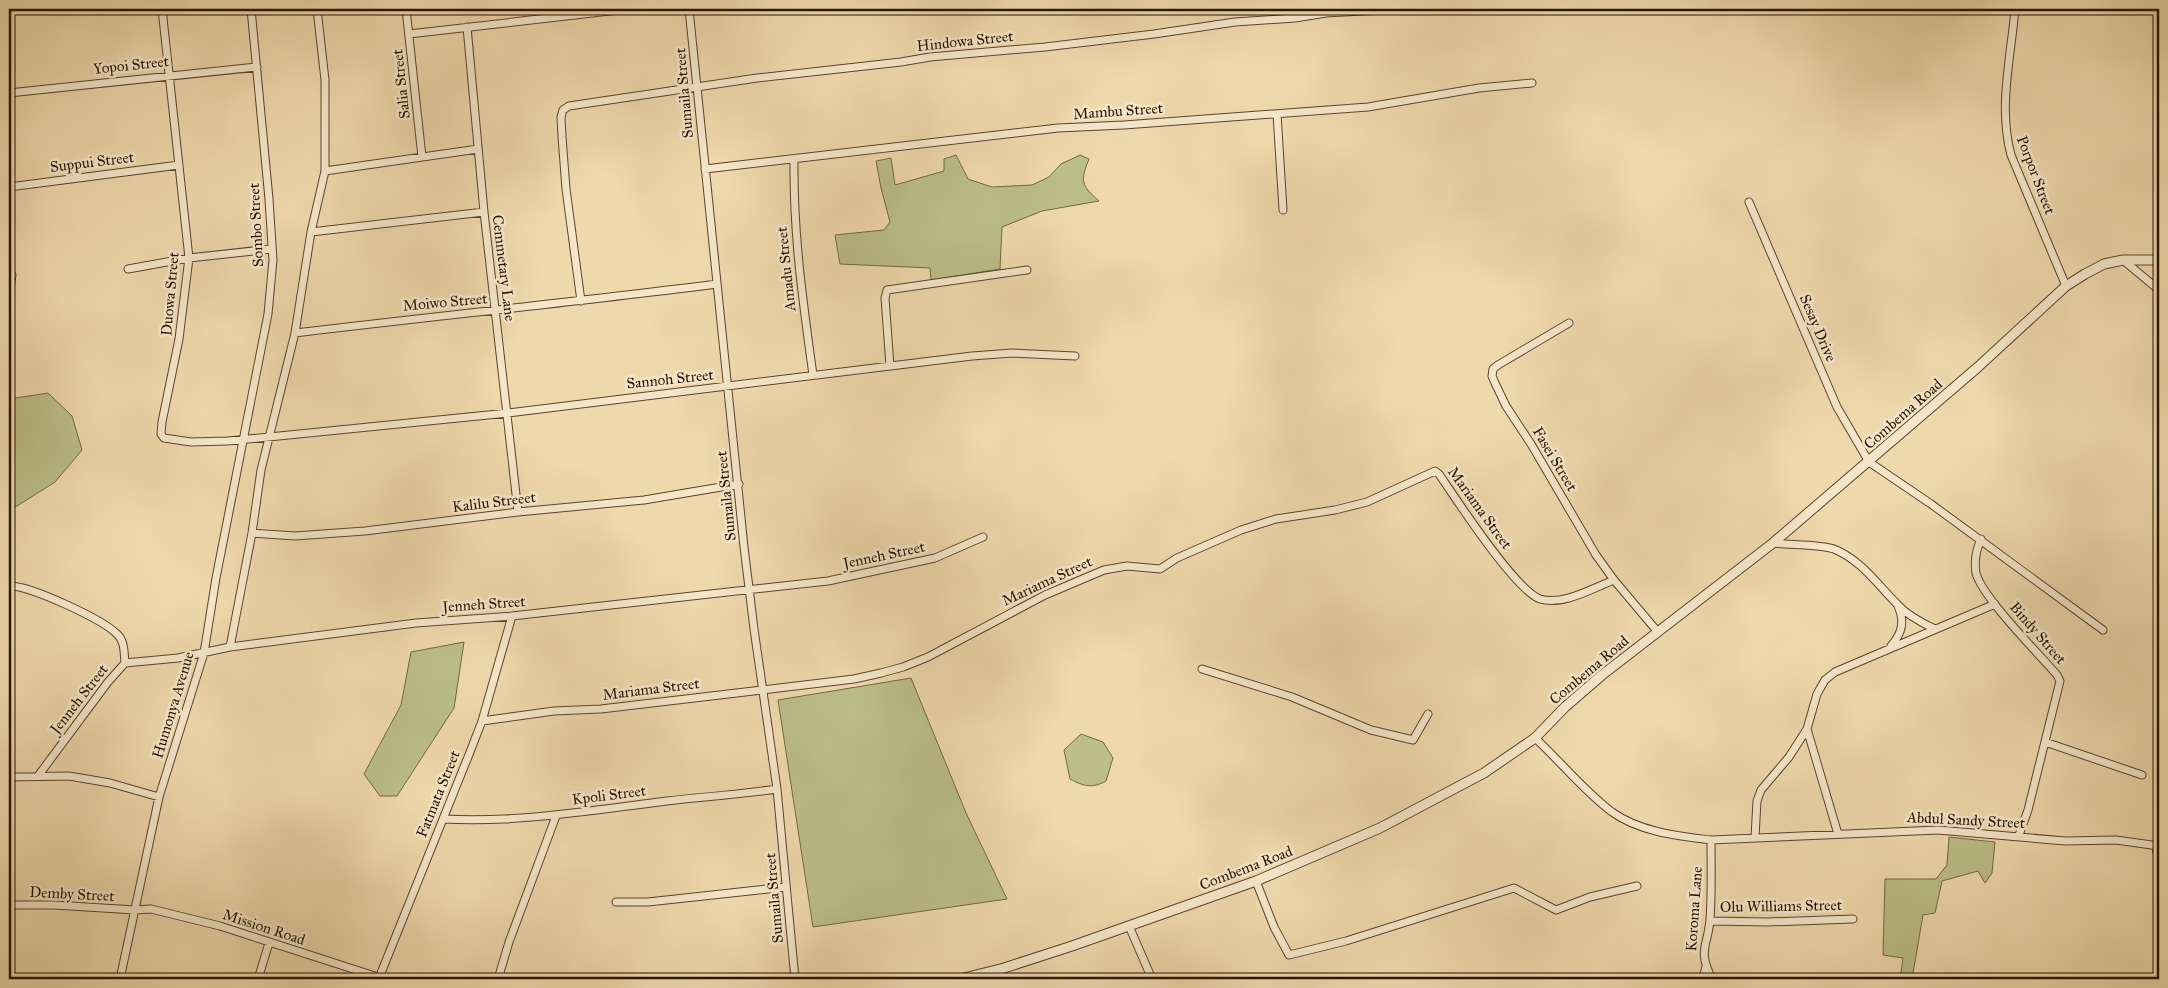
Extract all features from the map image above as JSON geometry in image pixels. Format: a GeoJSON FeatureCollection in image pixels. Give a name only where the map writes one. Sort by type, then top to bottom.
{"type":"FeatureCollection","features":[{"type":"Feature","properties":{"kind":"street","name":"Duowa Street"},"geometry":{"type":"LineString","coordinates":[[162,9],[178,165],[190,258],[180,339],[164,408],[162,437],[208,442],[245,438]]}},
{"type":"Feature","properties":{"kind":"street","name":"Sombo Street"},"geometry":{"type":"LineString","coordinates":[[245,438],[268,314],[273,269],[269,199],[251,9]]}},
{"type":"Feature","properties":{"kind":"street"},"geometry":{"type":"LineString","coordinates":[[230,647],[252,533],[261,470],[295,333],[310,232],[325,170],[325,80],[317,9]]}},
{"type":"Feature","properties":{"kind":"street","name":"Salia Street"},"geometry":{"type":"LineString","coordinates":[[406,9],[422,157]]}},
{"type":"Feature","properties":{"kind":"street"},"geometry":{"type":"LineString","coordinates":[[409,34],[626,9]]}},
{"type":"Feature","properties":{"kind":"street","name":"Sumaila Street"},"geometry":{"type":"LineString","coordinates":[[689,9],[728,387],[740,484],[749,589],[777,789],[795,979]]}},
{"type":"Feature","properties":{"kind":"street","name":"Hindowa Street"},"geometry":{"type":"LineString","coordinates":[[581,301],[566,189],[561,117],[563,110],[569,106],[930,57],[1154,34],[1234,22],[1295,18],[1326,13],[1400,9]]}},
{"type":"Feature","properties":{"kind":"street","name":"Porpor Street"},"geometry":{"type":"LineString","coordinates":[[2015,9],[2005,112],[2006,138],[2066,286]]}},
{"type":"Feature","properties":{"kind":"street","name":"Cemmetary Lane"},"geometry":{"type":"LineString","coordinates":[[467,27],[484,212],[518,512]]}},
{"type":"Feature","properties":{"kind":"street","name":"Yopoi Street"},"geometry":{"type":"LineString","coordinates":[[9,93],[170,74],[257,67]]}},
{"type":"Feature","properties":{"kind":"street","name":"Mambu Street"},"geometry":{"type":"LineString","coordinates":[[705,170],[1058,128],[1116,126],[1368,107],[1479,88],[1532,83]]}},
{"type":"Feature","properties":{"kind":"street"},"geometry":{"type":"LineString","coordinates":[[1277,114],[1283,210]]}},
{"type":"Feature","properties":{"kind":"street"},"geometry":{"type":"LineString","coordinates":[[325,170],[478,149]]}},
{"type":"Feature","properties":{"kind":"street","name":"Amadu Street"},"geometry":{"type":"LineString","coordinates":[[794,159],[793,203],[796,248],[813,375]]}},
{"type":"Feature","properties":{"kind":"street","name":"Suppui Street"},"geometry":{"type":"LineString","coordinates":[[9,187],[178,165]]}},
{"type":"Feature","properties":{"kind":"street","name":"Sesay Drive"},"geometry":{"type":"LineString","coordinates":[[1749,202],[1837,407],[1868,462]]}},
{"type":"Feature","properties":{"kind":"street"},"geometry":{"type":"LineString","coordinates":[[310,232],[484,212]]}},
{"type":"Feature","properties":{"kind":"street"},"geometry":{"type":"LineString","coordinates":[[128,269],[190,258],[271,249]]}},
{"type":"Feature","properties":{"kind":"street"},"geometry":{"type":"LineString","coordinates":[[2123,260],[2159,290]]}},
{"type":"Feature","properties":{"kind":"street","name":"Combema Road"},"geometry":{"type":"LineString","coordinates":[[960,979],[1004,968],[1256,881],[1380,828],[1451,792],[1489,770],[1535,738],[1565,707],[1657,631],[1773,543],[1978,367],[2066,286],[2104,264],[2123,260],[2159,260]]}},
{"type":"Feature","properties":{"kind":"street"},"geometry":{"type":"LineString","coordinates":[[890,366],[885,298],[887,290],[1027,270]]}},
{"type":"Feature","properties":{"kind":"street"},"geometry":{"type":"LineString","coordinates":[[9,296],[12,275]]}},
{"type":"Feature","properties":{"kind":"street","name":"Moiwo Street"},"geometry":{"type":"LineString","coordinates":[[295,333],[717,284]]}},
{"type":"Feature","properties":{"kind":"street","name":"Fasei Street"},"geometry":{"type":"LineString","coordinates":[[1569,323],[1498,365],[1493,369],[1492,376],[1506,406],[1614,580],[1657,631]]}},
{"type":"Feature","properties":{"kind":"street","name":"Sannoh Street"},"geometry":{"type":"LineString","coordinates":[[245,438],[508,413],[813,375],[1012,353],[1075,356]]}},
{"type":"Feature","properties":{"kind":"street","name":"Humonya Avenue"},"geometry":{"type":"LineString","coordinates":[[120,979],[159,797],[204,653],[216,578],[245,438]]}},
{"type":"Feature","properties":{"kind":"street","name":"Bindy Street"},"geometry":{"type":"LineString","coordinates":[[1868,462],[1981,540],[2103,630]]}},
{"type":"Feature","properties":{"kind":"street","name":"Mariama Street"},"geometry":{"type":"LineString","coordinates":[[482,721],[554,711],[601,709],[854,679],[903,667],[928,657],[988,624],[1081,578],[1104,570],[1127,566],[1160,569],[1177,558],[1241,530],[1276,519],[1335,510],[1367,502],[1435,471],[1487,542],[1528,592],[1541,599],[1562,600],[1614,580]]}},
{"type":"Feature","properties":{"kind":"street","name":"Kalilu Streeet"},"geometry":{"type":"LineString","coordinates":[[252,533],[295,536],[339,534],[518,512],[644,500],[740,484]]}},
{"type":"Feature","properties":{"kind":"street","name":"Jenneh Street"},"geometry":{"type":"LineString","coordinates":[[38,776],[108,682],[125,663],[204,653],[230,647],[416,623],[512,616],[828,581],[935,558],[983,537]]}},
{"type":"Feature","properties":{"kind":"street","name":"Bindy Street"},"geometry":{"type":"LineString","coordinates":[[1981,540],[1976,552],[1976,572],[1979,580],[1995,604],[2059,678],[2028,810],[2019,835]]}},
{"type":"Feature","properties":{"kind":"street"},"geometry":{"type":"LineString","coordinates":[[1773,543],[1832,548],[1847,556],[1884,588],[1898,605],[1921,623],[1935,629]]}},
{"type":"Feature","properties":{"kind":"street"},"geometry":{"type":"LineString","coordinates":[[9,586],[21,586],[77,610],[117,633],[122,643],[125,663]]}},
{"type":"Feature","properties":{"kind":"street"},"geometry":{"type":"LineString","coordinates":[[1755,837],[1757,801],[1761,790],[1789,757],[1807,729],[1817,694],[1825,680],[1835,672],[1995,604]]}},
{"type":"Feature","properties":{"kind":"street"},"geometry":{"type":"LineString","coordinates":[[1889,648],[1899,637],[1902,626],[1902,615],[1898,605]]}},
{"type":"Feature","properties":{"kind":"street","name":"Fatmata Street"},"geometry":{"type":"LineString","coordinates":[[381,979],[482,721],[512,616]]}},
{"type":"Feature","properties":{"kind":"street"},"geometry":{"type":"LineString","coordinates":[[1202,669],[1292,696],[1371,730],[1413,740],[1428,714]]}},
{"type":"Feature","properties":{"kind":"street"},"geometry":{"type":"LineString","coordinates":[[1807,729],[1838,834]]}},
{"type":"Feature","properties":{"kind":"street","name":"Abdul Sandy Street"},"geometry":{"type":"LineString","coordinates":[[1535,738],[1589,792],[1614,813],[1658,832],[1711,840],[1938,830],[2019,835],[2065,841],[2116,840],[2158,846]]}},
{"type":"Feature","properties":{"kind":"street"},"geometry":{"type":"LineString","coordinates":[[2045,742],[2142,776]]}},
{"type":"Feature","properties":{"kind":"street"},"geometry":{"type":"LineString","coordinates":[[9,777],[68,776],[110,783],[159,797]]}},
{"type":"Feature","properties":{"kind":"street","name":"Kpoli Street"},"geometry":{"type":"LineString","coordinates":[[444,819],[494,820],[556,816],[777,789]]}},
{"type":"Feature","properties":{"kind":"street"},"geometry":{"type":"LineString","coordinates":[[498,979],[509,942],[556,816]]}},
{"type":"Feature","properties":{"kind":"street","name":"Koroma Lane"},"geometry":{"type":"LineString","coordinates":[[1711,840],[1710,921],[1703,950],[1706,966],[1712,979]]}},
{"type":"Feature","properties":{"kind":"street"},"geometry":{"type":"LineString","coordinates":[[2158,846],[2159,865]]}},
{"type":"Feature","properties":{"kind":"street"},"geometry":{"type":"LineString","coordinates":[[1256,881],[1274,927],[1289,955],[1346,941],[1514,888],[1556,910],[1590,898],[1638,886]]}},
{"type":"Feature","properties":{"kind":"street"},"geometry":{"type":"LineString","coordinates":[[616,902],[648,902],[786,887]]}},
{"type":"Feature","properties":{"kind":"street","name":"Demby Street"},"geometry":{"type":"LineString","coordinates":[[9,905],[54,905],[135,910]]}},
{"type":"Feature","properties":{"kind":"street","name":"Mission Road"},"geometry":{"type":"LineString","coordinates":[[135,910],[151,910],[173,914],[220,926],[381,979]]}},
{"type":"Feature","properties":{"kind":"street","name":"Olu Williams Street"},"geometry":{"type":"LineString","coordinates":[[1710,921],[1768,922],[1853,919]]}},
{"type":"Feature","properties":{"kind":"street"},"geometry":{"type":"LineString","coordinates":[[1128,926],[1152,979]]}},
{"type":"Feature","properties":{"kind":"street"},"geometry":{"type":"LineString","coordinates":[[258,979],[269,943]]}},
{"type":"Feature","properties":{"kind":"street"},"geometry":{"type":"LineString","coordinates":[[1702,979],[1706,966]]}},
{"type":"Feature","properties":{"kind":"green space"},"geometry":{"type":"Polygon","coordinates":[[[956,155],[968,179],[992,187],[1032,185],[1049,177],[1061,164],[1080,155],[1089,159],[1084,173],[1084,183],[1099,201],[1042,211],[1002,227],[1000,269],[931,280],[930,268],[840,264],[835,235],[884,230],[890,222],[876,161],[891,158],[895,185],[944,171],[944,159],[956,155]]]}},
{"type":"Feature","properties":{"kind":"green space"},"geometry":{"type":"Polygon","coordinates":[[[48,393],[72,416],[82,450],[55,482],[9,511],[9,399],[48,393]]]}},
{"type":"Feature","properties":{"kind":"green space"},"geometry":{"type":"Polygon","coordinates":[[[464,642],[454,708],[397,796],[380,796],[364,774],[401,705],[411,652],[464,642]]]}},
{"type":"Feature","properties":{"kind":"green space"},"geometry":{"type":"Polygon","coordinates":[[[911,678],[966,813],[1007,899],[813,927],[778,700],[911,678]]]}},
{"type":"Feature","properties":{"kind":"green space"},"geometry":{"type":"Polygon","coordinates":[[[1081,734],[1103,742],[1113,758],[1106,781],[1088,786],[1070,779],[1064,750],[1081,734]]]}},
{"type":"Feature","properties":{"kind":"green space"},"geometry":{"type":"Polygon","coordinates":[[[1949,837],[1995,842],[1992,873],[1985,883],[1978,871],[1942,881],[1935,913],[1923,915],[1912,979],[1900,979],[1903,958],[1883,955],[1885,879],[1936,879],[1947,865],[1949,837]]]}}]}
